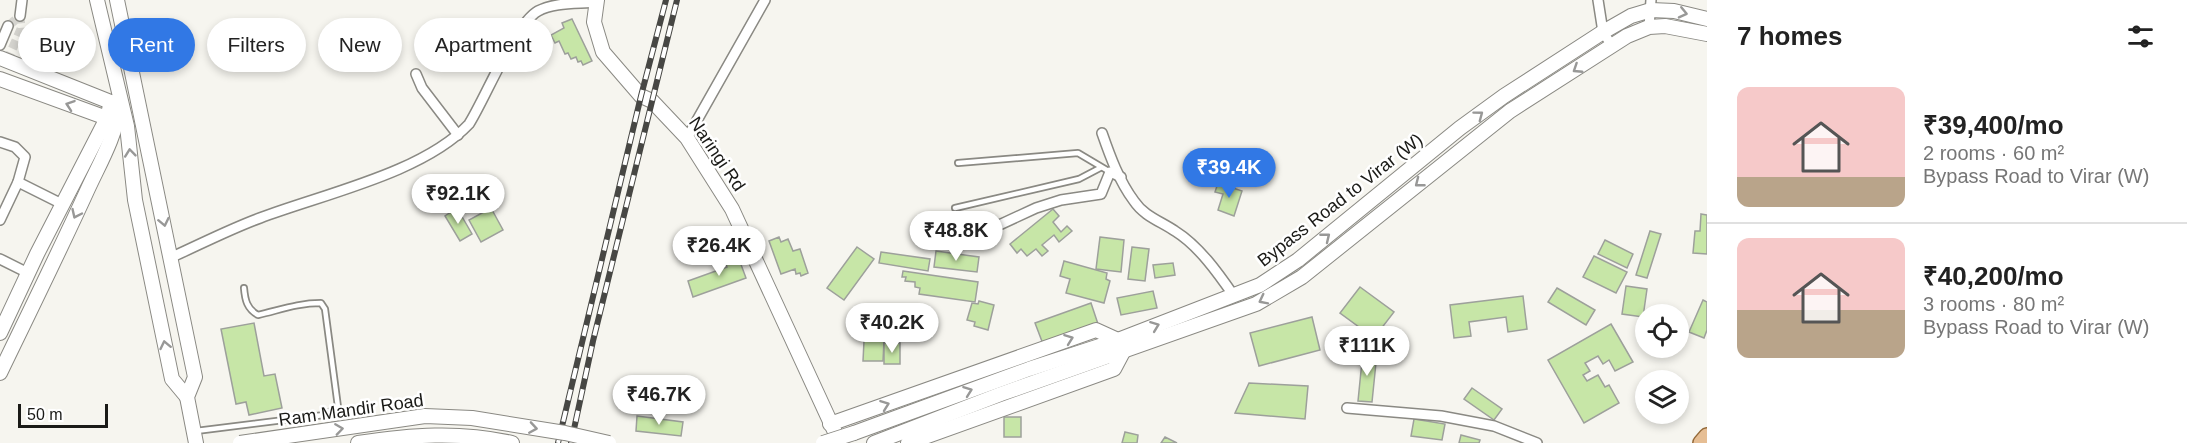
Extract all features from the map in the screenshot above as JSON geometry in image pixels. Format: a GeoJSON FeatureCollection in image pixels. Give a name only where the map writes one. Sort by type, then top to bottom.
{"type":"FeatureCollection","features":[{"type":"Feature","properties":{"kind":"main road"},"geometry":{"type":"LineString","coordinates":[[1701,443],[1707,436]]}},
{"type":"Feature","properties":{"kind":"street"},"geometry":{"type":"LineString","coordinates":[[20,16],[22,0]]}},
{"type":"Feature","properties":{"kind":"street"},"geometry":{"type":"LineString","coordinates":[[97,0],[118,105],[117,122],[172,379],[187,397],[195,437]]}},
{"type":"Feature","properties":{"kind":"street"},"geometry":{"type":"LineString","coordinates":[[117,0],[195,377],[187,397]]}},
{"type":"Feature","properties":{"kind":"street"},"geometry":{"type":"LineString","coordinates":[[687,138],[765,0]]}},
{"type":"Feature","properties":{"kind":"street"},"geometry":{"type":"LineString","coordinates":[[1598,0],[1602,32],[1612,46]]}},
{"type":"Feature","properties":{"kind":"street"},"geometry":{"type":"LineString","coordinates":[[172,258],[258,218],[418,161],[459,135],[469,124],[516,36],[527,20],[537,11],[549,7],[597,1]]}},
{"type":"Feature","properties":{"kind":"street","name":"Naringi Rd"},"geometry":{"type":"LineString","coordinates":[[597,1],[594,22],[603,52],[641,96],[652,101],[687,138],[732,210],[840,443]]}},
{"type":"Feature","properties":{"kind":"street"},"geometry":{"type":"LineString","coordinates":[[1649,27],[1651,5],[1707,19]]}},
{"type":"Feature","properties":{"kind":"street","name":"Bypass Road to Virar (W)"},"geometry":{"type":"LineString","coordinates":[[1121,346],[1260,285],[1298,260],[1460,128],[1504,96],[1602,32],[1651,5]]}},
{"type":"Feature","properties":{"kind":"street"},"geometry":{"type":"LineString","coordinates":[[0,45],[8,26]]}},
{"type":"Feature","properties":{"kind":"street"},"geometry":{"type":"LineString","coordinates":[[823,443],[1256,304],[1278,292],[1358,234],[1410,189],[1510,111],[1626,36],[1649,27],[1665,26],[1707,34]]}},
{"type":"Feature","properties":{"kind":"street"},"geometry":{"type":"LineString","coordinates":[[0,58],[141,113]]}},
{"type":"Feature","properties":{"kind":"street"},"geometry":{"type":"LineString","coordinates":[[416,74],[422,88],[459,135]]}},
{"type":"Feature","properties":{"kind":"street"},"geometry":{"type":"LineString","coordinates":[[0,79],[145,133]]}},
{"type":"Feature","properties":{"kind":"street"},"geometry":{"type":"LineString","coordinates":[[0,373],[3,358],[46,281],[117,122],[118,105]]}},
{"type":"Feature","properties":{"kind":"street"},"geometry":{"type":"LineString","coordinates":[[0,333],[62,204],[117,122]]}},
{"type":"Feature","properties":{"kind":"street"},"geometry":{"type":"LineString","coordinates":[[1102,133],[1134,201],[1150,217],[1176,231],[1198,252],[1234,296]]}},
{"type":"Feature","properties":{"kind":"street"},"geometry":{"type":"LineString","coordinates":[[0,142],[15,147],[24,158],[18,182],[0,220]]}},
{"type":"Feature","properties":{"kind":"street"},"geometry":{"type":"LineString","coordinates":[[969,239],[1036,208],[1061,200],[1101,194],[1110,172],[1121,177]]}},
{"type":"Feature","properties":{"kind":"street"},"geometry":{"type":"LineString","coordinates":[[18,182],[62,204]]}},
{"type":"Feature","properties":{"kind":"street"},"geometry":{"type":"LineString","coordinates":[[0,259],[28,273]]}},
{"type":"Feature","properties":{"kind":"street"},"geometry":{"type":"LineString","coordinates":[[830,424],[1096,330],[1121,346]]}},
{"type":"Feature","properties":{"kind":"street"},"geometry":{"type":"LineString","coordinates":[[908,443],[1114,369],[1121,346]]}},
{"type":"Feature","properties":{"kind":"street"},"geometry":{"type":"LineString","coordinates":[[874,443],[1001,394],[1082,359]]}},
{"type":"Feature","properties":{"kind":"street"},"geometry":{"type":"LineString","coordinates":[[1347,408],[1441,416],[1494,426],[1537,443]]}},
{"type":"Feature","properties":{"kind":"street","name":"Ram Mandir Road"},"geometry":{"type":"LineString","coordinates":[[240,443],[425,416],[472,418],[565,433],[609,443]]}},
{"type":"Feature","properties":{"kind":"street"},"geometry":{"type":"LineString","coordinates":[[358,443],[404,436],[441,434],[512,443]]}},
{"type":"Feature","properties":{"kind":"lane"},"geometry":{"type":"LineString","coordinates":[[958,163],[1078,153],[1110,172]]}},
{"type":"Feature","properties":{"kind":"lane"},"geometry":{"type":"LineString","coordinates":[[955,208],[1079,179],[1100,168]]}},
{"type":"Feature","properties":{"kind":"lane"},"geometry":{"type":"LineString","coordinates":[[195,437],[324,416],[338,407],[325,309],[321,303],[288,306],[258,315],[252,312],[247,304],[244,288]]}},
{"type":"Feature","properties":{"kind":"building"},"geometry":{"type":"Polygon","coordinates":[[[572,19],[592,61],[583,65],[576,57],[571,59],[568,53],[565,54],[559,41],[555,43],[553,34],[564,28],[562,23],[572,19]]]}},
{"type":"Feature","properties":{"kind":"building"},"geometry":{"type":"Polygon","coordinates":[[[1218,183],[1242,191],[1234,216],[1218,210],[1223,194],[1215,192],[1218,183]]]}},
{"type":"Feature","properties":{"kind":"building"},"geometry":{"type":"Polygon","coordinates":[[[457,208],[472,234],[460,241],[445,216],[457,208]]]}},
{"type":"Feature","properties":{"kind":"building"},"geometry":{"type":"Polygon","coordinates":[[[491,208],[503,230],[481,242],[469,220],[491,208]]]}},
{"type":"Feature","properties":{"kind":"building"},"geometry":{"type":"Polygon","coordinates":[[[1053,209],[1059,216],[1053,222],[1061,232],[1067,226],[1072,231],[1059,242],[1054,235],[1042,245],[1048,251],[1042,256],[1036,249],[1027,256],[1021,249],[1017,253],[1010,244],[1053,209]]]}},
{"type":"Feature","properties":{"kind":"building"},"geometry":{"type":"Polygon","coordinates":[[[1701,214],[1707,215],[1707,254],[1693,253],[1695,231],[1700,231],[1701,214]]]}},
{"type":"Feature","properties":{"kind":"building"},"geometry":{"type":"Polygon","coordinates":[[[1650,231],[1661,234],[1647,278],[1636,275],[1650,231]]]}},
{"type":"Feature","properties":{"kind":"building"},"geometry":{"type":"Polygon","coordinates":[[[779,237],[781,242],[788,239],[793,251],[800,249],[808,273],[801,276],[800,273],[796,274],[795,269],[781,274],[769,241],[779,237]]]}},
{"type":"Feature","properties":{"kind":"building"},"geometry":{"type":"Polygon","coordinates":[[[1100,237],[1124,240],[1121,272],[1096,269],[1100,237]]]}},
{"type":"Feature","properties":{"kind":"building"},"geometry":{"type":"Polygon","coordinates":[[[1605,240],[1633,254],[1627,268],[1598,254],[1605,240]]]}},
{"type":"Feature","properties":{"kind":"building"},"geometry":{"type":"Polygon","coordinates":[[[857,247],[874,259],[844,300],[827,288],[857,247]]]}},
{"type":"Feature","properties":{"kind":"building"},"geometry":{"type":"Polygon","coordinates":[[[1132,247],[1149,249],[1145,281],[1128,279],[1132,247]]]}},
{"type":"Feature","properties":{"kind":"building"},"geometry":{"type":"Polygon","coordinates":[[[736,251],[746,278],[693,297],[688,281],[727,267],[723,256],[736,251]]]}},
{"type":"Feature","properties":{"kind":"building"},"geometry":{"type":"Polygon","coordinates":[[[936,251],[979,257],[977,272],[934,267],[936,251]]]}},
{"type":"Feature","properties":{"kind":"building"},"geometry":{"type":"Polygon","coordinates":[[[881,252],[930,259],[928,271],[879,263],[881,252]]]}},
{"type":"Feature","properties":{"kind":"building"},"geometry":{"type":"Polygon","coordinates":[[[1594,256],[1627,272],[1616,293],[1583,277],[1594,256]]]}},
{"type":"Feature","properties":{"kind":"building"},"geometry":{"type":"Polygon","coordinates":[[[1064,261],[1107,273],[1106,279],[1110,281],[1104,303],[1066,293],[1070,279],[1060,276],[1064,261]]]}},
{"type":"Feature","properties":{"kind":"building"},"geometry":{"type":"Polygon","coordinates":[[[1173,263],[1175,275],[1155,278],[1153,265],[1173,263]]]}},
{"type":"Feature","properties":{"kind":"building"},"geometry":{"type":"Polygon","coordinates":[[[903,271],[978,282],[975,302],[919,294],[920,288],[915,287],[915,282],[905,281],[906,277],[902,277],[903,271]]]}},
{"type":"Feature","properties":{"kind":"building"},"geometry":{"type":"Polygon","coordinates":[[[1626,286],[1647,289],[1645,304],[1635,304],[1635,316],[1622,314],[1626,286]]]}},
{"type":"Feature","properties":{"kind":"building"},"geometry":{"type":"Polygon","coordinates":[[[1360,287],[1394,312],[1374,338],[1340,313],[1360,287]]]}},
{"type":"Feature","properties":{"kind":"building"},"geometry":{"type":"Polygon","coordinates":[[[1557,288],[1595,310],[1586,325],[1548,302],[1557,288]]]}},
{"type":"Feature","properties":{"kind":"building"},"geometry":{"type":"Polygon","coordinates":[[[1153,291],[1157,308],[1121,315],[1117,298],[1153,291]]]}},
{"type":"Feature","properties":{"kind":"building"},"geometry":{"type":"Polygon","coordinates":[[[1523,296],[1527,329],[1508,332],[1506,317],[1469,322],[1471,336],[1454,338],[1450,305],[1523,296]]]}},
{"type":"Feature","properties":{"kind":"building"},"geometry":{"type":"Polygon","coordinates":[[[1703,300],[1707,302],[1707,330],[1704,338],[1689,332],[1703,300]]]}},
{"type":"Feature","properties":{"kind":"building"},"geometry":{"type":"Polygon","coordinates":[[[979,301],[994,305],[988,330],[974,326],[975,322],[967,320],[972,303],[978,304],[979,301]]]}},
{"type":"Feature","properties":{"kind":"building"},"geometry":{"type":"Polygon","coordinates":[[[1091,303],[1098,324],[1043,344],[1035,323],[1091,303]]]}},
{"type":"Feature","properties":{"kind":"building"},"geometry":{"type":"Polygon","coordinates":[[[1312,317],[1320,350],[1259,366],[1250,333],[1312,317]]]}},
{"type":"Feature","properties":{"kind":"building"},"geometry":{"type":"Polygon","coordinates":[[[254,323],[264,376],[275,374],[282,408],[249,415],[246,402],[236,404],[221,329],[254,323]]]}},
{"type":"Feature","properties":{"kind":"building"},"geometry":{"type":"Polygon","coordinates":[[[1611,324],[1633,362],[1615,371],[1609,360],[1603,364],[1598,356],[1585,363],[1590,371],[1583,375],[1587,381],[1598,375],[1605,387],[1609,385],[1619,403],[1584,423],[1548,360],[1611,324]]]}},
{"type":"Feature","properties":{"kind":"building"},"geometry":{"type":"Polygon","coordinates":[[[864,341],[884,341],[883,361],[863,361],[864,341]]]}},
{"type":"Feature","properties":{"kind":"building"},"geometry":{"type":"Polygon","coordinates":[[[884,343],[900,343],[900,364],[884,364],[884,343]]]}},
{"type":"Feature","properties":{"kind":"building"},"geometry":{"type":"Polygon","coordinates":[[[1363,351],[1377,353],[1372,402],[1358,401],[1363,351]]]}},
{"type":"Feature","properties":{"kind":"building"},"geometry":{"type":"Polygon","coordinates":[[[1249,383],[1308,386],[1305,419],[1235,413],[1249,383]]]}},
{"type":"Feature","properties":{"kind":"building"},"geometry":{"type":"Polygon","coordinates":[[[1472,388],[1502,409],[1494,420],[1464,399],[1472,388]]]}},
{"type":"Feature","properties":{"kind":"building"},"geometry":{"type":"Polygon","coordinates":[[[637,416],[683,422],[681,436],[636,431],[637,416]]]}},
{"type":"Feature","properties":{"kind":"building"},"geometry":{"type":"Polygon","coordinates":[[[1004,417],[1021,417],[1021,437],[1004,437],[1004,417]]]}},
{"type":"Feature","properties":{"kind":"building"},"geometry":{"type":"Polygon","coordinates":[[[1414,419],[1445,424],[1442,440],[1411,436],[1414,419]]]}},
{"type":"Feature","properties":{"kind":"building"},"geometry":{"type":"Polygon","coordinates":[[[1125,432],[1138,435],[1137,443],[1122,443],[1125,432]]]}},
{"type":"Feature","properties":{"kind":"building"},"geometry":{"type":"Polygon","coordinates":[[[1461,435],[1480,440],[1479,443],[1459,443],[1461,435]]]}},
{"type":"Feature","properties":{"kind":"building"},"geometry":{"type":"Polygon","coordinates":[[[1165,437],[1177,443],[1161,443],[1165,437]]]}},
{"type":"Feature","properties":{"kind":"tunnel"},"geometry":{"type":"LineString","coordinates":[[7,61],[21,29],[20,16],[8,26]]}},
{"type":"Feature","properties":{"kind":"railway"},"geometry":{"type":"LineString","coordinates":[[558,443],[666,0]]}},
{"type":"Feature","properties":{"kind":"railway"},"geometry":{"type":"LineString","coordinates":[[571,443],[593,341],[677,0]]}}]}
